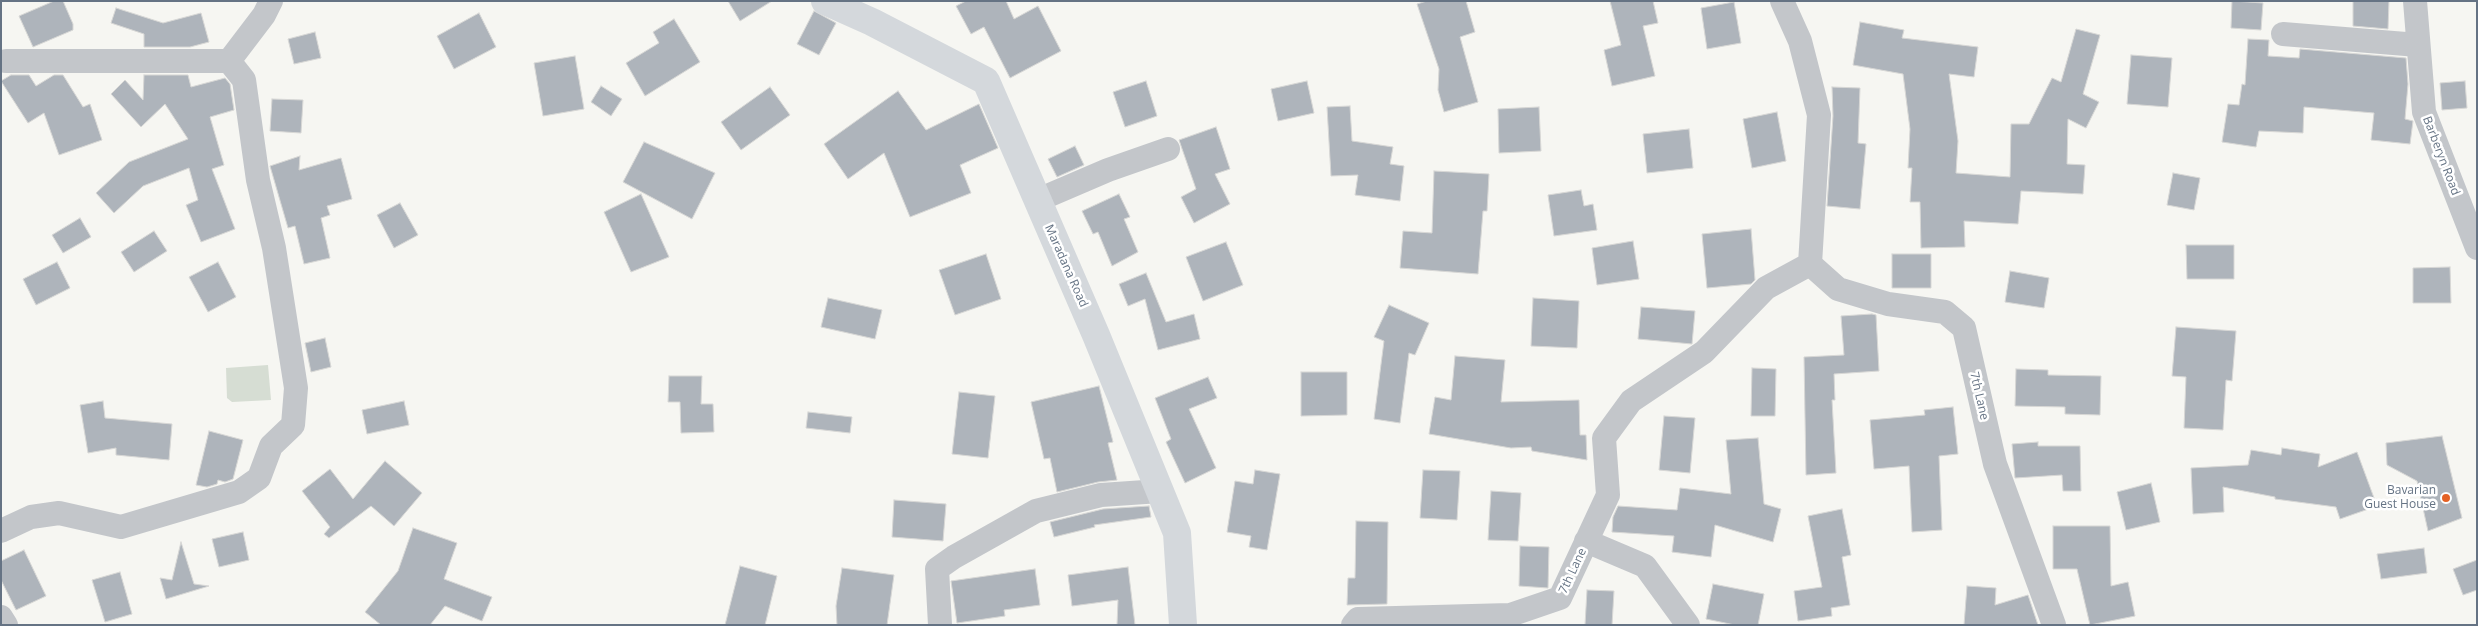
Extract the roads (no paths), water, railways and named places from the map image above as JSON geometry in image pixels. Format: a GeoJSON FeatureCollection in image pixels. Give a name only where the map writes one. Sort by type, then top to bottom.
{"type":"FeatureCollection","features":[{"type":"Feature","properties":{"kind":"street"},"geometry":{"type":"LineString","coordinates":[[229,61],[264,15],[271,1]]}},
{"type":"Feature","properties":{"kind":"street","name":"Maradana Road"},"geometry":{"type":"LineString","coordinates":[[825,1],[872,22],[986,81],[1096,335],[1177,533],[1184,625]]}},
{"type":"Feature","properties":{"kind":"street"},"geometry":{"type":"LineString","coordinates":[[1782,1],[1800,41],[1819,116],[1810,264]]}},
{"type":"Feature","properties":{"kind":"street","name":"Barberyn Road"},"geometry":{"type":"LineString","coordinates":[[2414,1],[2424,112],[2477,248]]}},
{"type":"Feature","properties":{"kind":"street"},"geometry":{"type":"LineString","coordinates":[[2283,34],[2418,45]]}},
{"type":"Feature","properties":{"kind":"street"},"geometry":{"type":"LineString","coordinates":[[6,61],[229,61]]}},
{"type":"Feature","properties":{"kind":"street"},"geometry":{"type":"LineString","coordinates":[[1,531],[31,517],[60,513],[121,527],[239,492],[259,478],[271,446],[293,426],[296,388],[274,248],[258,180],[244,80],[229,61]]}},
{"type":"Feature","properties":{"kind":"street"},"geometry":{"type":"LineString","coordinates":[[1038,200],[1108,170],[1168,150]]}},
{"type":"Feature","properties":{"kind":"street","name":"7th Lane"},"geometry":{"type":"LineString","coordinates":[[1353,625],[1358,619],[1510,615],[1560,598],[1608,495],[1604,438],[1631,401],[1704,352],[1766,288],[1810,264],[1838,289],[1888,304],[1945,312],[1964,328],[1994,464],[2054,625]]}},
{"type":"Feature","properties":{"kind":"street"},"geometry":{"type":"LineString","coordinates":[[940,625],[938,569],[954,557],[1036,511],[1101,494],[1160,492]]}},
{"type":"Feature","properties":{"kind":"street","name":"7th Lane"},"geometry":{"type":"LineString","coordinates":[[1586,541],[1645,566],[1688,625]]}},
{"type":"Feature","properties":{"kind":"street"},"geometry":{"type":"LineString","coordinates":[[1,617],[6,625]]}},
{"type":"Feature","properties":{"kind":"place","name":"Bavarian Guest House"},"geometry":{"type":"Point","coordinates":[2446,498]}}]}
